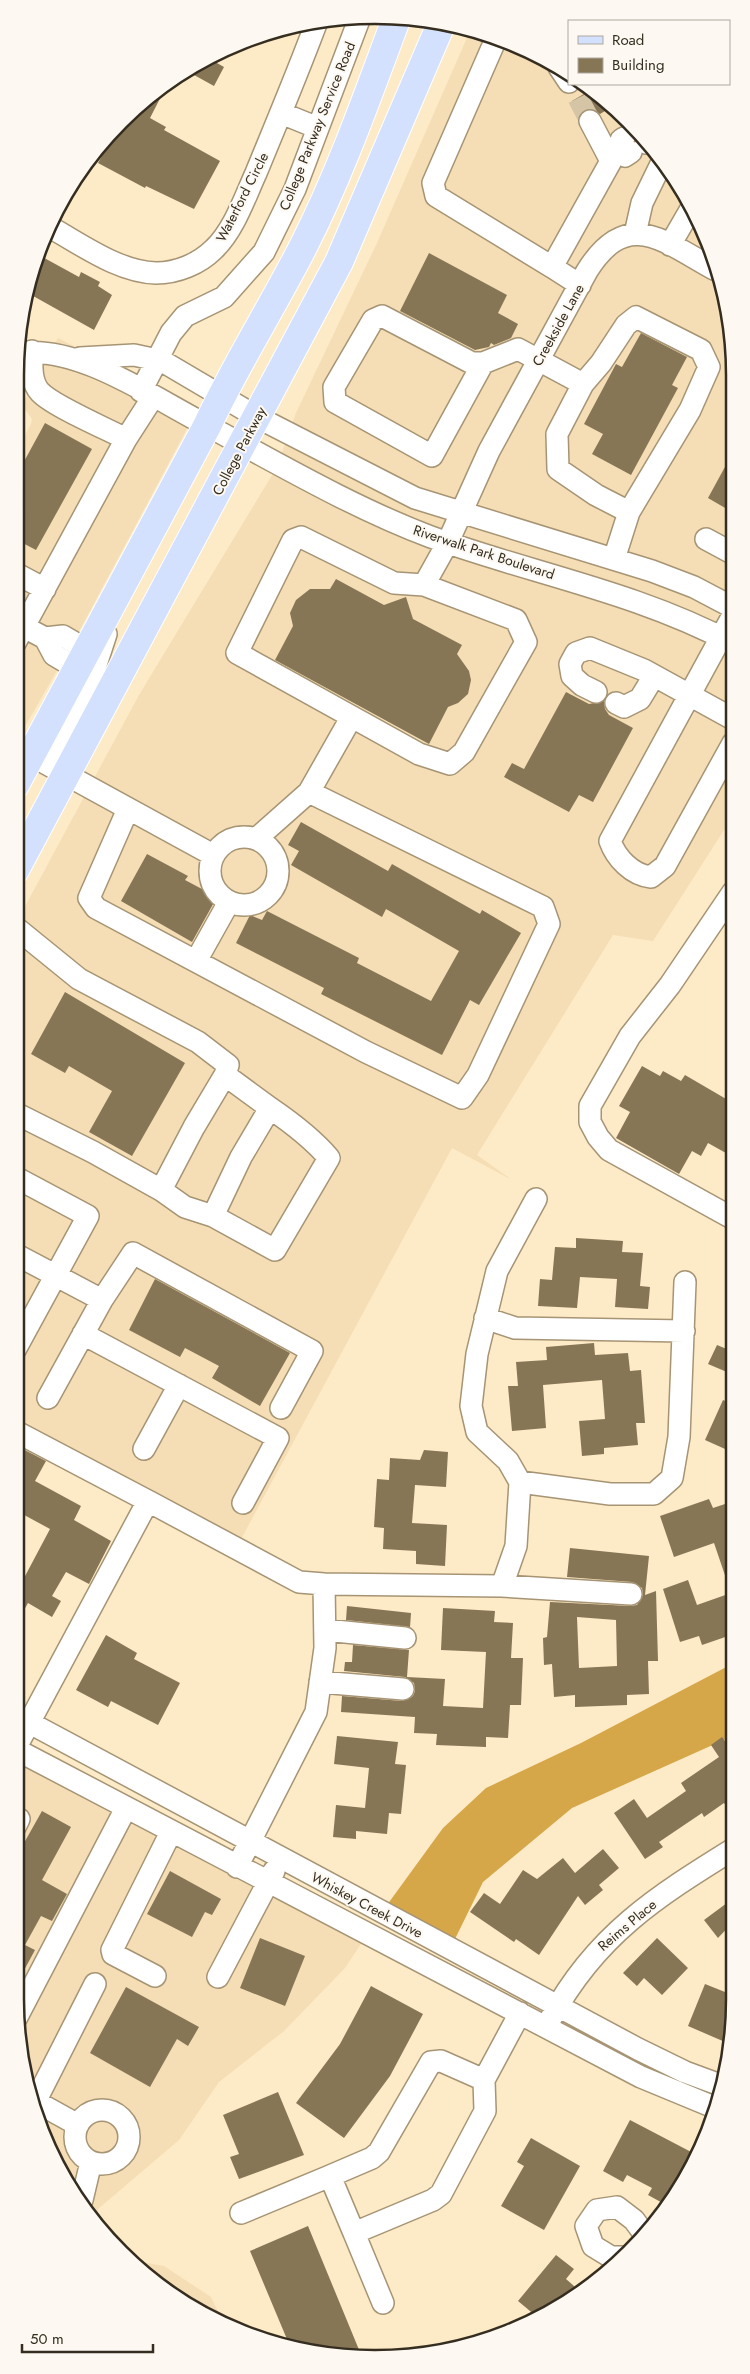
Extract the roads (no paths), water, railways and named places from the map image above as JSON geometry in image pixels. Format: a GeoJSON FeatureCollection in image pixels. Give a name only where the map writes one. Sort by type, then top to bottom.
{"type":"FeatureCollection","features":[{"type":"Feature","properties":{"kind":"main road"},"geometry":{"type":"LineString","coordinates":[[24,768],[207,426],[222,394],[304,245],[332,184],[394,25]]}},
{"type":"Feature","properties":{"kind":"main road","name":"College Parkway"},"geometry":{"type":"LineString","coordinates":[[24,853],[339,262],[439,29]]}},
{"type":"Feature","properties":{"kind":"street","name":"College Parkway Service Road"},"geometry":{"type":"LineString","coordinates":[[24,628],[126,439],[147,394],[156,360],[171,332],[186,316],[224,297],[264,252],[295,189],[357,25]]}},
{"type":"Feature","properties":{"kind":"street","name":"Waterford Circle"},"geometry":{"type":"LineString","coordinates":[[55,230],[116,262],[136,270],[156,273],[177,270],[199,262],[215,249],[226,234],[281,113],[314,29]]}},
{"type":"Feature","properties":{"kind":"street"},"geometry":{"type":"LineString","coordinates":[[494,44],[433,183],[436,196],[580,285]]}},
{"type":"Feature","properties":{"kind":"street"},"geometry":{"type":"LineString","coordinates":[[281,113],[318,128]]}},
{"type":"Feature","properties":{"kind":"street"},"geometry":{"type":"LineString","coordinates":[[552,267],[633,142],[590,120]]}},
{"type":"Feature","properties":{"kind":"street"},"geometry":{"type":"LineString","coordinates":[[659,168],[642,204],[635,234],[655,238],[709,264]]}},
{"type":"Feature","properties":{"kind":"street"},"geometry":{"type":"LineString","coordinates":[[670,245],[687,215]]}},
{"type":"Feature","properties":{"kind":"street","name":"Creekside Lane"},"geometry":{"type":"LineString","coordinates":[[424,586],[462,513],[489,451],[599,252],[615,238],[635,234]]}},
{"type":"Feature","properties":{"kind":"street"},"geometry":{"type":"LineString","coordinates":[[483,363],[432,456],[335,402],[334,387],[373,320],[382,316],[472,363],[483,363],[518,350],[539,359],[583,384]]}},
{"type":"Feature","properties":{"kind":"street"},"geometry":{"type":"LineString","coordinates":[[614,559],[629,512],[690,410],[709,367],[701,350],[636,317],[626,325],[601,363],[583,384],[557,434],[558,469],[596,495],[629,512]]}},
{"type":"Feature","properties":{"kind":"street"},"geometry":{"type":"LineString","coordinates":[[25,352],[78,358],[134,355],[162,361],[222,394],[258,417],[396,490],[422,501],[652,570],[694,587],[726,603]]}},
{"type":"Feature","properties":{"kind":"street"},"geometry":{"type":"LineString","coordinates":[[25,354],[40,392],[126,439]]}},
{"type":"Feature","properties":{"kind":"street","name":"Riverwalk Park Boulevard"},"geometry":{"type":"LineString","coordinates":[[78,358],[242,445],[391,520],[448,542],[668,612],[726,640]]}},
{"type":"Feature","properties":{"kind":"street"},"geometry":{"type":"LineString","coordinates":[[301,537],[394,583],[424,586],[516,620],[526,642],[464,752],[450,764],[418,754],[237,653],[293,540],[301,537]]}},
{"type":"Feature","properties":{"kind":"street"},"geometry":{"type":"LineString","coordinates":[[706,539],[726,550]]}},
{"type":"Feature","properties":{"kind":"street"},"geometry":{"type":"LineString","coordinates":[[24,578],[45,589]]}},
{"type":"Feature","properties":{"kind":"street"},"geometry":{"type":"LineString","coordinates":[[125,580],[92,677],[44,763],[213,855]]}},
{"type":"Feature","properties":{"kind":"street"},"geometry":{"type":"LineString","coordinates":[[24,635],[45,638],[63,636],[82,659]]}},
{"type":"Feature","properties":{"kind":"street"},"geometry":{"type":"LineString","coordinates":[[726,641],[690,695],[610,841],[616,854],[629,867],[639,874],[651,877],[665,866],[726,756]]}},
{"type":"Feature","properties":{"kind":"street"},"geometry":{"type":"LineString","coordinates":[[596,692],[572,676],[570,664],[576,653],[590,648],[621,659],[726,715]]}},
{"type":"Feature","properties":{"kind":"street"},"geometry":{"type":"LineString","coordinates":[[616,703],[624,707],[640,699],[654,676]]}},
{"type":"Feature","properties":{"kind":"street"},"geometry":{"type":"LineString","coordinates":[[256,839],[309,792],[351,718]]}},
{"type":"Feature","properties":{"kind":"street"},"geometry":{"type":"LineString","coordinates":[[128,809],[89,898],[96,908],[366,1052],[462,1098],[478,1075],[550,924],[543,907],[309,792]]}},
{"type":"Feature","properties":{"kind":"street"},"geometry":{"type":"LineString","coordinates":[[247,836],[256,839],[273,853],[278,874],[275,885],[270,894],[261,901],[239,905],[229,902],[220,896],[211,882],[210,865],[213,855],[227,841],[247,836]]}},
{"type":"Feature","properties":{"kind":"street"},"geometry":{"type":"LineString","coordinates":[[196,962],[229,902]]}},
{"type":"Feature","properties":{"kind":"street"},"geometry":{"type":"LineString","coordinates":[[726,902],[670,985],[630,1036],[600,1085],[590,1106],[590,1122],[598,1137],[609,1150],[726,1216]]}},
{"type":"Feature","properties":{"kind":"street"},"geometry":{"type":"LineString","coordinates":[[24,933],[79,979],[198,1042],[228,1065],[225,1075],[194,1127],[161,1190]]}},
{"type":"Feature","properties":{"kind":"street"},"geometry":{"type":"LineString","coordinates":[[24,1118],[93,1152],[161,1190],[185,1207],[213,1216],[275,1250],[329,1158],[319,1146],[294,1124],[225,1075]]}},
{"type":"Feature","properties":{"kind":"street"},"geometry":{"type":"LineString","coordinates":[[213,1216],[242,1157],[270,1108]]}},
{"type":"Feature","properties":{"kind":"street"},"geometry":{"type":"LineString","coordinates":[[24,1182],[88,1216],[24,1333]]}},
{"type":"Feature","properties":{"kind":"street"},"geometry":{"type":"LineString","coordinates":[[502,1586],[516,1546],[520,1482],[508,1461],[477,1432],[471,1406],[477,1354],[496,1271],[536,1199]]}},
{"type":"Feature","properties":{"kind":"street"},"geometry":{"type":"LineString","coordinates":[[48,1398],[102,1300],[133,1253],[312,1351],[281,1408]]}},
{"type":"Feature","properties":{"kind":"street"},"geometry":{"type":"LineString","coordinates":[[24,1259],[102,1300]]}},
{"type":"Feature","properties":{"kind":"street"},"geometry":{"type":"LineString","coordinates":[[520,1482],[610,1494],[654,1494],[672,1478],[679,1437],[686,1282]]}},
{"type":"Feature","properties":{"kind":"street"},"geometry":{"type":"LineString","coordinates":[[485,1318],[515,1328],[684,1331]]}},
{"type":"Feature","properties":{"kind":"street"},"geometry":{"type":"LineString","coordinates":[[84,1334],[278,1438],[243,1502]]}},
{"type":"Feature","properties":{"kind":"street"},"geometry":{"type":"LineString","coordinates":[[144,1449],[179,1385]]}},
{"type":"Feature","properties":{"kind":"street"},"geometry":{"type":"LineString","coordinates":[[24,1436],[300,1582],[324,1584],[502,1586],[631,1594]]}},
{"type":"Feature","properties":{"kind":"street"},"geometry":{"type":"LineString","coordinates":[[24,1716],[148,1501]]}},
{"type":"Feature","properties":{"kind":"street"},"geometry":{"type":"LineString","coordinates":[[237,1867],[316,1712],[325,1630],[324,1584]]}},
{"type":"Feature","properties":{"kind":"street"},"geometry":{"type":"LineString","coordinates":[[325,1630],[405,1638]]}},
{"type":"Feature","properties":{"kind":"street"},"geometry":{"type":"LineString","coordinates":[[320,1682],[403,1689]]}},
{"type":"Feature","properties":{"kind":"street","name":"Whiskey Creek Drive"},"geometry":{"type":"LineString","coordinates":[[24,1720],[638,2049],[686,2072],[716,2083]]}},
{"type":"Feature","properties":{"kind":"street","name":"Whiskey Creek Drive"},"geometry":{"type":"LineString","coordinates":[[24,1754],[268,1884],[520,2013],[641,2078],[710,2106]]}},
{"type":"Feature","properties":{"kind":"street"},"geometry":{"type":"LineString","coordinates":[[24,2003],[126,1808]]}},
{"type":"Feature","properties":{"kind":"street"},"geometry":{"type":"LineString","coordinates":[[155,1976],[113,1954],[112,1950],[171,1832]]}},
{"type":"Feature","properties":{"kind":"street","name":"Reims Place"},"geometry":{"type":"LineString","coordinates":[[546,2027],[578,1972],[606,1940],[647,1906],[726,1854]]}},
{"type":"Feature","properties":{"kind":"street"},"geometry":{"type":"LineString","coordinates":[[218,1977],[268,1884],[280,1857]]}},
{"type":"Feature","properties":{"kind":"street"},"geometry":{"type":"LineString","coordinates":[[37,2094],[95,1984]]}},
{"type":"Feature","properties":{"kind":"street"},"geometry":{"type":"LineString","coordinates":[[354,2233],[433,2200],[441,2194],[485,2111],[484,2080],[520,2013]]}},
{"type":"Feature","properties":{"kind":"street"},"geometry":{"type":"LineString","coordinates":[[241,2213],[372,2158],[379,2152],[431,2062],[441,2061],[484,2080]]}},
{"type":"Feature","properties":{"kind":"street"},"geometry":{"type":"LineString","coordinates":[[40,2106],[78,2125]]}},
{"type":"Feature","properties":{"kind":"street"},"geometry":{"type":"LineString","coordinates":[[109,2111],[124,2121],[128,2129],[128,2146],[117,2160],[108,2164],[91,2162],[83,2158],[75,2142],[78,2125],[91,2113],[109,2111]]}},
{"type":"Feature","properties":{"kind":"street"},"geometry":{"type":"LineString","coordinates":[[83,2194],[91,2162]]}},
{"type":"Feature","properties":{"kind":"street"},"geometry":{"type":"LineString","coordinates":[[330,2176],[383,2303]]}},
{"type":"Feature","properties":{"kind":"street"},"geometry":{"type":"LineString","coordinates":[[614,2256],[592,2246],[586,2226],[597,2210],[617,2207],[634,2220],[641,2229]]}},
{"type":"Feature","properties":{"kind":"tunnel"},"geometry":{"type":"LineString","coordinates":[[578,98],[590,121]]}}]}
